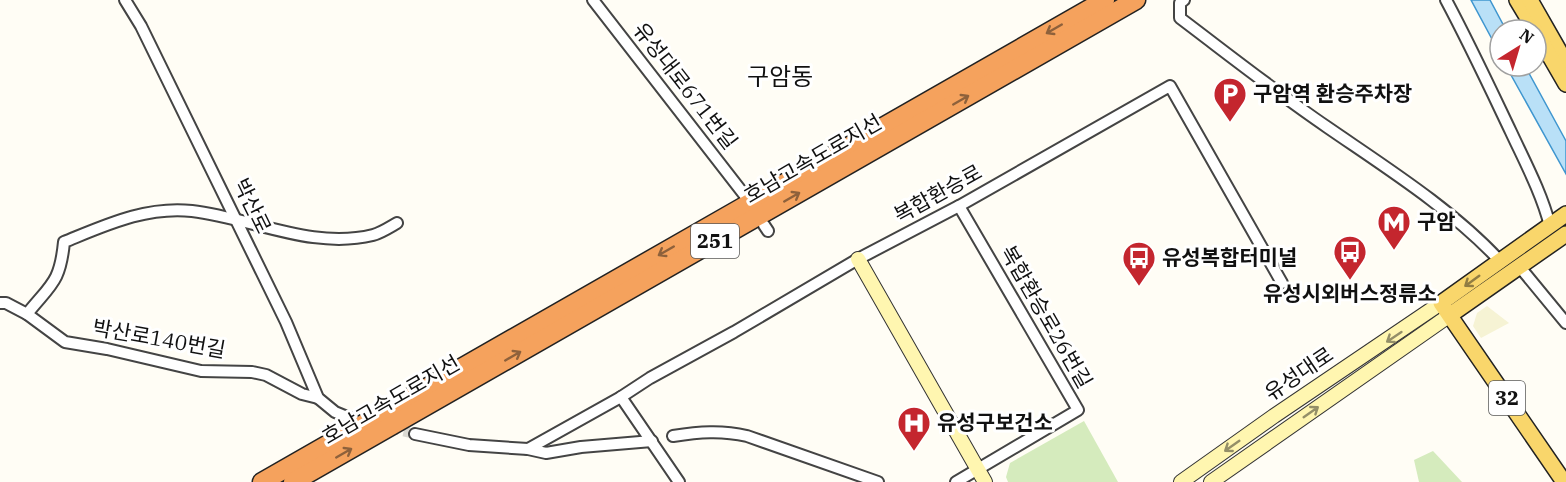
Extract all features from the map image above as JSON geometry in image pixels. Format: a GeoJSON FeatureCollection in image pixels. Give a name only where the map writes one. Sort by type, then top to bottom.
{"type":"FeatureCollection","features":[{"type":"Feature","properties":{"kind":"highway","name":"호남고속도로지선"},"geometry":{"type":"LineString","coordinates":[[262,482],[1105,0]]}},
{"type":"Feature","properties":{"kind":"highway","name":"호남고속도로지선"},"geometry":{"type":"LineString","coordinates":[[293,482],[1136,0]]}},
{"type":"Feature","properties":{"kind":"main road"},"geometry":{"type":"LineString","coordinates":[[1517,0],[1527,18]]}},
{"type":"Feature","properties":{"kind":"main road"},"geometry":{"type":"LineString","coordinates":[[1530,0],[1566,63]]}},
{"type":"Feature","properties":{"kind":"main road"},"geometry":{"type":"LineString","coordinates":[[1548,53],[1566,84]]}},
{"type":"Feature","properties":{"kind":"main road","name":"유성대로"},"geometry":{"type":"LineString","coordinates":[[1445,309],[1500,261],[1559,227]]}},
{"type":"Feature","properties":{"kind":"main road"},"geometry":{"type":"LineString","coordinates":[[1445,309],[1519,266],[1559,227]]}},
{"type":"Feature","properties":{"kind":"main road","name":"32"},"geometry":{"type":"LineString","coordinates":[[1445,309],[1562,481]]}},
{"type":"Feature","properties":{"kind":"street","name":"박산로"},"geometry":{"type":"LineString","coordinates":[[125,0],[141,26],[237,219],[286,322],[318,398]]}},
{"type":"Feature","properties":{"kind":"street","name":"유성대로671번길"},"geometry":{"type":"LineString","coordinates":[[593,0],[746,197]]}},
{"type":"Feature","properties":{"kind":"street"},"geometry":{"type":"LineString","coordinates":[[1184,0],[1180,3],[1180,18],[1326,126],[1418,190],[1500,261]]}},
{"type":"Feature","properties":{"kind":"street"},"geometry":{"type":"LineString","coordinates":[[1446,0],[1466,37],[1544,206],[1559,227]]}},
{"type":"Feature","properties":{"kind":"street","name":"복합환승로"},"geometry":{"type":"LineString","coordinates":[[528,449],[621,398],[650,378],[858,259],[959,206],[1170,86],[1282,283]]}},
{"type":"Feature","properties":{"kind":"street","name":"복합환승로26번길"},"geometry":{"type":"LineString","coordinates":[[959,206],[1078,410],[977,468]]}},
{"type":"Feature","properties":{"kind":"street"},"geometry":{"type":"LineString","coordinates":[[27,314],[58,275],[62,264],[64,242],[130,216],[159,211],[192,211],[237,219],[316,239],[375,235],[398,223]]}},
{"type":"Feature","properties":{"kind":"street"},"geometry":{"type":"LineString","coordinates":[[858,259],[985,482]]}},
{"type":"Feature","properties":{"kind":"street"},"geometry":{"type":"LineString","coordinates":[[1519,266],[1566,323]]}},
{"type":"Feature","properties":{"kind":"street","name":"박산로140번길"},"geometry":{"type":"LineString","coordinates":[[0,303],[6,303],[27,314],[65,342],[107,349],[201,371],[252,372],[266,375],[302,394],[318,398]]}},
{"type":"Feature","properties":{"kind":"street","name":"유성대로"},"geometry":{"type":"LineString","coordinates":[[1182,482],[1274,416],[1408,327],[1445,309]]}},
{"type":"Feature","properties":{"kind":"street","name":"유성대로"},"geometry":{"type":"LineString","coordinates":[[1211,482],[1445,309]]}},
{"type":"Feature","properties":{"kind":"street"},"geometry":{"type":"LineString","coordinates":[[318,398],[334,412],[352,419]]}},
{"type":"Feature","properties":{"kind":"street"},"geometry":{"type":"LineString","coordinates":[[621,398],[679,482]]}},
{"type":"Feature","properties":{"kind":"street"},"geometry":{"type":"LineString","coordinates":[[673,436],[700,431],[725,431],[747,436],[878,482]]}},
{"type":"Feature","properties":{"kind":"street"},"geometry":{"type":"LineString","coordinates":[[415,434],[469,445],[528,449],[546,453],[581,447],[652,441]]}},
{"type":"Feature","properties":{"kind":"street"},"geometry":{"type":"LineString","coordinates":[[956,482],[977,468]]}},
{"type":"Feature","properties":{"kind":"shaded area"},"geometry":{"type":"Polygon","coordinates":[[[1487,306],[1509,323],[1481,338],[1473,326],[1477,313],[1487,306]]]}},
{"type":"Feature","properties":{"kind":"green space"},"geometry":{"type":"Polygon","coordinates":[[[1084,421],[1118,482],[1008,482],[1006,477],[1010,463],[1084,421]]]}},
{"type":"Feature","properties":{"kind":"green space"},"geometry":{"type":"Polygon","coordinates":[[[1433,451],[1462,482],[1419,482],[1414,460],[1433,451]]]}},
{"type":"Feature","properties":{"kind":"water"},"geometry":{"type":"Polygon","coordinates":[[[1471,0],[1490,0],[1500,18],[1488,18],[1488,32],[1471,0]]]}},
{"type":"Feature","properties":{"kind":"water"},"geometry":{"type":"Polygon","coordinates":[[[1513,78],[1532,78],[1566,141],[1566,174],[1513,78]]]}},
{"type":"Feature","properties":{"kind":"tunnel"},"geometry":{"type":"LineString","coordinates":[[389,428],[415,434]]}},
{"type":"Feature","properties":{"kind":"place","name":"구암역 환승주차장"},"geometry":{"type":"Point","coordinates":[1230,123]}},
{"type":"Feature","properties":{"kind":"place","name":"구암"},"geometry":{"type":"Point","coordinates":[1394,251]}},
{"type":"Feature","properties":{"kind":"place","name":"유성시외버스정류소"},"geometry":{"type":"Point","coordinates":[1350,281]}},
{"type":"Feature","properties":{"kind":"place","name":"유성복합터미널"},"geometry":{"type":"Point","coordinates":[1139,287]}},
{"type":"Feature","properties":{"kind":"place","name":"유성구보건소"},"geometry":{"type":"Point","coordinates":[914,452]}},
{"type":"Feature","properties":{"kind":"district","name":"구암동"},"geometry":{"type":"Point","coordinates":[780,77]}}]}
